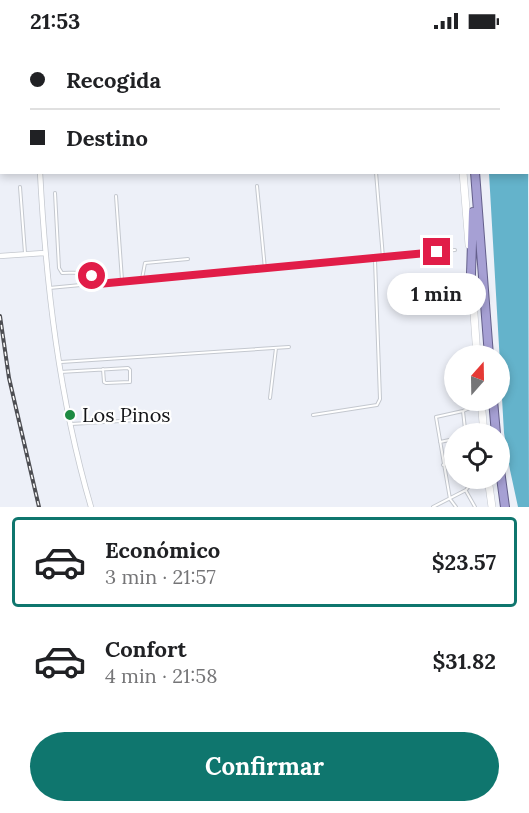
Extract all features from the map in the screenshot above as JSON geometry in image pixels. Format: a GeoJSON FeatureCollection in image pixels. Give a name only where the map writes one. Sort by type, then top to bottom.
{"type":"FeatureCollection","features":[{"type":"Feature","properties":{"kind":"highway"},"geometry":{"type":"LineString","coordinates":[[475,174],[488,345]]}},
{"type":"Feature","properties":{"kind":"highway"},"geometry":{"type":"LineString","coordinates":[[471,274],[473,202],[476,194]]}},
{"type":"Feature","properties":{"kind":"highway"},"geometry":{"type":"LineString","coordinates":[[503,489],[505,507]]}},
{"type":"Feature","properties":{"kind":"main road"},"geometry":{"type":"LineString","coordinates":[[463,174],[476,345]]}},
{"type":"Feature","properties":{"kind":"main road"},"geometry":{"type":"LineString","coordinates":[[490,489],[492,507]]}},
{"type":"Feature","properties":{"kind":"street"},"geometry":{"type":"LineString","coordinates":[[40,174],[44,253],[58,363],[91,507]]}},
{"type":"Feature","properties":{"kind":"street"},"geometry":{"type":"LineString","coordinates":[[0,256],[44,253]]}},
{"type":"Feature","properties":{"kind":"lane"},"geometry":{"type":"LineString","coordinates":[[376,174],[383,258]]}},
{"type":"Feature","properties":{"kind":"lane"},"geometry":{"type":"LineString","coordinates":[[258,186],[265,269]]}},
{"type":"Feature","properties":{"kind":"lane"},"geometry":{"type":"LineString","coordinates":[[20,187],[25,255]]}},
{"type":"Feature","properties":{"kind":"lane"},"geometry":{"type":"LineString","coordinates":[[55,193],[59,268],[62,273],[86,273],[92,276],[98,284]]}},
{"type":"Feature","properties":{"kind":"lane"},"geometry":{"type":"LineString","coordinates":[[116,196],[122,280]]}},
{"type":"Feature","properties":{"kind":"lane"},"geometry":{"type":"LineString","coordinates":[[49,288],[455,250]]}},
{"type":"Feature","properties":{"kind":"lane"},"geometry":{"type":"LineString","coordinates":[[142,279],[145,263],[188,259]]}},
{"type":"Feature","properties":{"kind":"lane"},"geometry":{"type":"LineString","coordinates":[[314,415],[377,405],[380,399],[375,259]]}},
{"type":"Feature","properties":{"kind":"lane"},"geometry":{"type":"LineString","coordinates":[[58,363],[289,347]]}},
{"type":"Feature","properties":{"kind":"lane"},"geometry":{"type":"LineString","coordinates":[[270,398],[276,348]]}},
{"type":"Feature","properties":{"kind":"lane"},"geometry":{"type":"LineString","coordinates":[[60,372],[103,369],[128,368],[130,382],[106,383],[103,369]]}},
{"type":"Feature","properties":{"kind":"lane"},"geometry":{"type":"LineString","coordinates":[[456,507],[450,499],[436,417],[463,411],[464,423]]}},
{"type":"Feature","properties":{"kind":"lane"},"geometry":{"type":"LineString","coordinates":[[71,424],[137,420]]}},
{"type":"Feature","properties":{"kind":"lane"},"geometry":{"type":"LineString","coordinates":[[440,442],[444,441]]}},
{"type":"Feature","properties":{"kind":"lane"},"geometry":{"type":"LineString","coordinates":[[433,507],[466,490],[475,507]]}},
{"type":"Feature","properties":{"kind":"water"},"geometry":{"type":"Polygon","coordinates":[[[489,174],[528,174],[529,507],[518,507],[510,470],[510,423],[503,423],[503,411],[510,411],[510,345],[499,345],[489,174]]]}},
{"type":"Feature","properties":{"kind":"railway"},"geometry":{"type":"LineString","coordinates":[[0,316],[9,378],[39,507]]}},
{"type":"Feature","properties":{"kind":"place","name":"Los Pinos"},"geometry":{"type":"Point","coordinates":[70,415]}},
{"type":"Feature","properties":{"kind":"route"},"geometry":{"type":"LineString","coordinates":[[92,276],[98,284],[437,252]]}}]}
